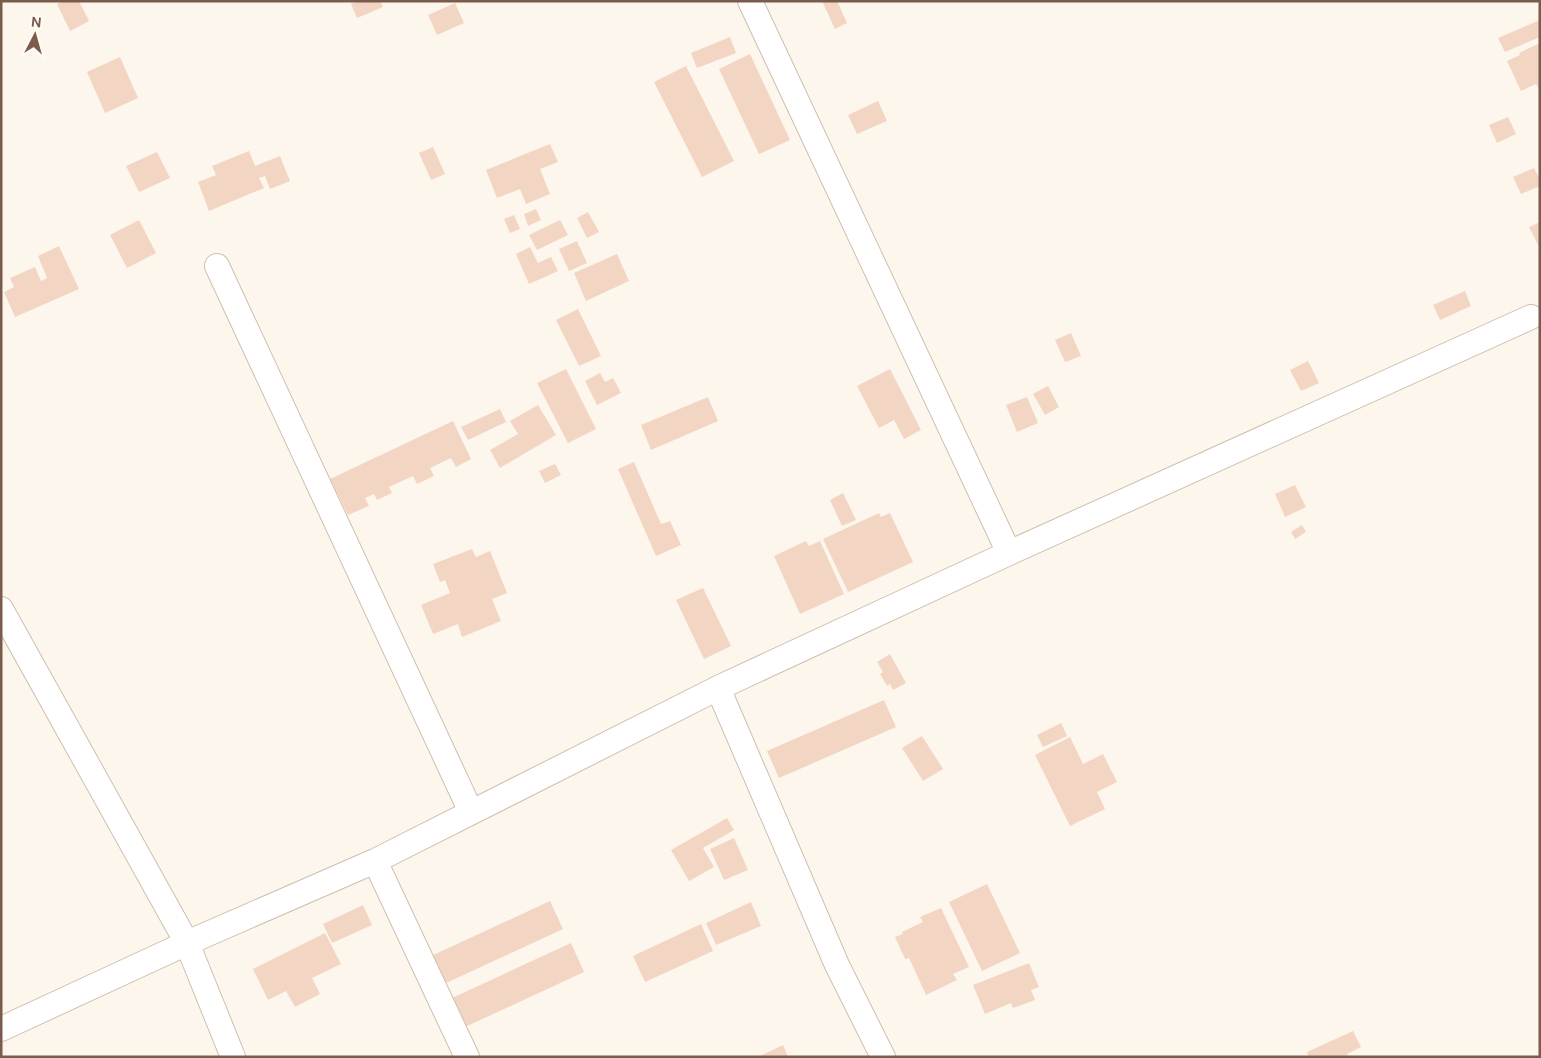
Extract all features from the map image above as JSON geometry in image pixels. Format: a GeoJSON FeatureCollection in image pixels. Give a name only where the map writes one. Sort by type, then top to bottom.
{"type":"FeatureCollection","features":[{"type":"Feature","properties":{"kind":"street"},"geometry":{"type":"LineString","coordinates":[[750,1],[1009,553]]}},
{"type":"Feature","properties":{"kind":"street"},"geometry":{"type":"LineString","coordinates":[[217,266],[471,812]]}},
{"type":"Feature","properties":{"kind":"street"},"geometry":{"type":"LineString","coordinates":[[1,1029],[187,943],[375,861],[718,688],[1009,553],[1537,322]]}},
{"type":"Feature","properties":{"kind":"street"},"geometry":{"type":"LineString","coordinates":[[1,609],[187,943],[233,1057]]}},
{"type":"Feature","properties":{"kind":"street"},"geometry":{"type":"LineString","coordinates":[[718,688],[837,965],[883,1057]]}},
{"type":"Feature","properties":{"kind":"street"},"geometry":{"type":"LineString","coordinates":[[375,861],[467,1057]]}},
{"type":"Feature","properties":{"kind":"building"},"geometry":{"type":"Polygon","coordinates":[[[63,1],[79,1],[89,21],[70,31],[57,4],[63,1]]]}},
{"type":"Feature","properties":{"kind":"building"},"geometry":{"type":"Polygon","coordinates":[[[359,1],[380,1],[383,7],[357,18],[351,4],[359,1]]]}},
{"type":"Feature","properties":{"kind":"building"},"geometry":{"type":"Polygon","coordinates":[[[822,1],[837,1],[847,23],[835,29],[822,1]]]}},
{"type":"Feature","properties":{"kind":"building"},"geometry":{"type":"Polygon","coordinates":[[[455,3],[464,23],[437,35],[428,15],[455,3]]]}},
{"type":"Feature","properties":{"kind":"building"},"geometry":{"type":"Polygon","coordinates":[[[1540,20],[1540,37],[1505,52],[1498,38],[1540,20]]]}},
{"type":"Feature","properties":{"kind":"building"},"geometry":{"type":"Polygon","coordinates":[[[730,37],[736,53],[697,68],[691,53],[730,37]]]}},
{"type":"Feature","properties":{"kind":"building"},"geometry":{"type":"Polygon","coordinates":[[[1540,43],[1540,91],[1536,84],[1521,91],[1507,61],[1540,43]]]}},
{"type":"Feature","properties":{"kind":"building"},"geometry":{"type":"Polygon","coordinates":[[[750,54],[790,140],[759,154],[719,69],[750,54]]]}},
{"type":"Feature","properties":{"kind":"building"},"geometry":{"type":"Polygon","coordinates":[[[120,57],[138,98],[105,113],[87,72],[120,57]]]}},
{"type":"Feature","properties":{"kind":"building"},"geometry":{"type":"Polygon","coordinates":[[[686,66],[734,161],[702,177],[654,82],[686,66]]]}},
{"type":"Feature","properties":{"kind":"building"},"geometry":{"type":"Polygon","coordinates":[[[878,101],[887,121],[857,134],[848,115],[878,101]]]}},
{"type":"Feature","properties":{"kind":"building"},"geometry":{"type":"Polygon","coordinates":[[[1508,117],[1516,134],[1497,143],[1489,125],[1508,117]]]}},
{"type":"Feature","properties":{"kind":"building"},"geometry":{"type":"Polygon","coordinates":[[[550,144],[558,162],[540,169],[550,194],[526,204],[520,189],[497,198],[486,170],[550,144]]]}},
{"type":"Feature","properties":{"kind":"building"},"geometry":{"type":"Polygon","coordinates":[[[433,147],[445,174],[431,180],[419,153],[433,147]]]}},
{"type":"Feature","properties":{"kind":"building"},"geometry":{"type":"Polygon","coordinates":[[[249,151],[255,166],[280,156],[290,181],[270,189],[265,176],[259,178],[264,188],[209,211],[198,182],[216,175],[212,166],[249,151]]]}},
{"type":"Feature","properties":{"kind":"building"},"geometry":{"type":"Polygon","coordinates":[[[157,152],[170,178],[139,192],[126,166],[157,152]]]}},
{"type":"Feature","properties":{"kind":"building"},"geometry":{"type":"Polygon","coordinates":[[[1534,168],[1540,180],[1540,186],[1521,194],[1513,177],[1534,168]]]}},
{"type":"Feature","properties":{"kind":"building"},"geometry":{"type":"Polygon","coordinates":[[[536,209],[541,220],[528,226],[524,214],[536,209]]]}},
{"type":"Feature","properties":{"kind":"building"},"geometry":{"type":"Polygon","coordinates":[[[588,212],[599,232],[587,238],[577,218],[588,212]]]}},
{"type":"Feature","properties":{"kind":"building"},"geometry":{"type":"Polygon","coordinates":[[[514,215],[520,229],[510,233],[504,219],[514,215]]]}},
{"type":"Feature","properties":{"kind":"building"},"geometry":{"type":"Polygon","coordinates":[[[139,220],[156,253],[127,268],[110,235],[139,220]]]}},
{"type":"Feature","properties":{"kind":"building"},"geometry":{"type":"Polygon","coordinates":[[[560,220],[568,235],[537,250],[529,235],[560,220]]]}},
{"type":"Feature","properties":{"kind":"building"},"geometry":{"type":"Polygon","coordinates":[[[1540,222],[1540,249],[1529,227],[1540,222]]]}},
{"type":"Feature","properties":{"kind":"building"},"geometry":{"type":"Polygon","coordinates":[[[577,241],[587,263],[569,271],[559,249],[577,241]]]}},
{"type":"Feature","properties":{"kind":"building"},"geometry":{"type":"Polygon","coordinates":[[[59,246],[79,289],[15,317],[4,292],[14,287],[10,278],[35,267],[41,281],[47,278],[38,256],[59,246]]]}},
{"type":"Feature","properties":{"kind":"building"},"geometry":{"type":"Polygon","coordinates":[[[530,247],[538,263],[551,257],[558,271],[529,284],[516,254],[530,247]]]}},
{"type":"Feature","properties":{"kind":"building"},"geometry":{"type":"Polygon","coordinates":[[[617,254],[629,281],[586,301],[574,273],[617,254]]]}},
{"type":"Feature","properties":{"kind":"building"},"geometry":{"type":"Polygon","coordinates":[[[1465,291],[1471,306],[1440,320],[1433,305],[1465,291]]]}},
{"type":"Feature","properties":{"kind":"building"},"geometry":{"type":"Polygon","coordinates":[[[578,309],[601,356],[579,366],[556,320],[578,309]]]}},
{"type":"Feature","properties":{"kind":"building"},"geometry":{"type":"Polygon","coordinates":[[[1071,333],[1081,356],[1065,362],[1055,340],[1071,333]]]}},
{"type":"Feature","properties":{"kind":"building"},"geometry":{"type":"Polygon","coordinates":[[[1308,361],[1319,383],[1301,391],[1290,370],[1308,361]]]}},
{"type":"Feature","properties":{"kind":"building"},"geometry":{"type":"Polygon","coordinates":[[[566,369],[596,429],[568,443],[537,383],[566,369]]]}},
{"type":"Feature","properties":{"kind":"building"},"geometry":{"type":"Polygon","coordinates":[[[890,369],[921,430],[904,439],[894,420],[879,428],[857,386],[890,369]]]}},
{"type":"Feature","properties":{"kind":"building"},"geometry":{"type":"Polygon","coordinates":[[[600,373],[605,382],[613,378],[621,393],[597,405],[585,381],[600,373]]]}},
{"type":"Feature","properties":{"kind":"building"},"geometry":{"type":"Polygon","coordinates":[[[1048,386],[1059,407],[1045,415],[1033,394],[1048,386]]]}},
{"type":"Feature","properties":{"kind":"building"},"geometry":{"type":"Polygon","coordinates":[[[708,397],[718,421],[651,450],[641,425],[708,397]]]}},
{"type":"Feature","properties":{"kind":"building"},"geometry":{"type":"Polygon","coordinates":[[[1027,397],[1038,423],[1017,432],[1006,405],[1027,397]]]}},
{"type":"Feature","properties":{"kind":"building"},"geometry":{"type":"Polygon","coordinates":[[[538,405],[556,435],[500,468],[490,450],[518,434],[510,421],[538,405]]]}},
{"type":"Feature","properties":{"kind":"building"},"geometry":{"type":"Polygon","coordinates":[[[500,409],[506,422],[468,440],[461,427],[500,409]]]}},
{"type":"Feature","properties":{"kind":"building"},"geometry":{"type":"Polygon","coordinates":[[[453,421],[471,459],[456,467],[451,458],[430,468],[434,476],[417,484],[413,476],[389,487],[392,493],[377,500],[374,494],[365,498],[369,506],[348,515],[330,479],[453,421]]]}},
{"type":"Feature","properties":{"kind":"building"},"geometry":{"type":"Polygon","coordinates":[[[634,462],[661,524],[670,521],[681,545],[656,556],[618,469],[634,462]]]}},
{"type":"Feature","properties":{"kind":"building"},"geometry":{"type":"Polygon","coordinates":[[[555,464],[561,475],[545,483],[539,471],[555,464]]]}},
{"type":"Feature","properties":{"kind":"building"},"geometry":{"type":"Polygon","coordinates":[[[1295,485],[1306,507],[1285,517],[1275,494],[1295,485]]]}},
{"type":"Feature","properties":{"kind":"building"},"geometry":{"type":"Polygon","coordinates":[[[843,493],[856,520],[842,526],[830,500],[843,493]]]}},
{"type":"Feature","properties":{"kind":"building"},"geometry":{"type":"Polygon","coordinates":[[[879,513],[881,517],[890,513],[913,562],[848,592],[823,539],[879,513]]]}},
{"type":"Feature","properties":{"kind":"building"},"geometry":{"type":"Polygon","coordinates":[[[1302,525],[1306,532],[1295,539],[1291,532],[1302,525]]]}},
{"type":"Feature","properties":{"kind":"building"},"geometry":{"type":"Polygon","coordinates":[[[806,541],[809,546],[820,541],[844,594],[800,614],[774,556],[806,541]]]}},
{"type":"Feature","properties":{"kind":"building"},"geometry":{"type":"Polygon","coordinates":[[[472,549],[476,557],[490,551],[507,593],[492,599],[501,621],[462,637],[458,624],[433,634],[421,605],[450,593],[445,580],[440,582],[433,564],[472,549]]]}},
{"type":"Feature","properties":{"kind":"building"},"geometry":{"type":"Polygon","coordinates":[[[703,588],[731,646],[704,659],[676,600],[703,588]]]}},
{"type":"Feature","properties":{"kind":"building"},"geometry":{"type":"Polygon","coordinates":[[[890,654],[906,683],[893,690],[890,684],[887,686],[880,674],[883,672],[877,662],[890,654]]]}},
{"type":"Feature","properties":{"kind":"building"},"geometry":{"type":"Polygon","coordinates":[[[884,700],[896,727],[779,778],[767,751],[884,700]]]}},
{"type":"Feature","properties":{"kind":"building"},"geometry":{"type":"Polygon","coordinates":[[[1061,723],[1067,736],[1043,747],[1037,735],[1061,723]]]}},
{"type":"Feature","properties":{"kind":"building"},"geometry":{"type":"Polygon","coordinates":[[[922,736],[943,769],[923,781],[902,748],[922,736]]]}},
{"type":"Feature","properties":{"kind":"building"},"geometry":{"type":"Polygon","coordinates":[[[1070,737],[1083,764],[1103,754],[1117,782],[1097,792],[1105,809],[1070,826],[1035,755],[1070,737]]]}},
{"type":"Feature","properties":{"kind":"building"},"geometry":{"type":"Polygon","coordinates":[[[727,818],[734,830],[703,848],[714,867],[689,881],[671,850],[727,818]]]}},
{"type":"Feature","properties":{"kind":"building"},"geometry":{"type":"Polygon","coordinates":[[[734,838],[748,870],[724,880],[710,849],[734,838]]]}},
{"type":"Feature","properties":{"kind":"building"},"geometry":{"type":"Polygon","coordinates":[[[987,884],[1020,953],[982,971],[949,902],[987,884]]]}},
{"type":"Feature","properties":{"kind":"building"},"geometry":{"type":"Polygon","coordinates":[[[550,901],[563,929],[444,984],[431,956],[550,901]]]}},
{"type":"Feature","properties":{"kind":"building"},"geometry":{"type":"Polygon","coordinates":[[[751,902],[761,926],[716,945],[706,923],[751,902]]]}},
{"type":"Feature","properties":{"kind":"building"},"geometry":{"type":"Polygon","coordinates":[[[363,905],[372,925],[332,943],[323,924],[363,905]]]}},
{"type":"Feature","properties":{"kind":"building"},"geometry":{"type":"Polygon","coordinates":[[[941,908],[969,967],[953,974],[957,980],[926,995],[909,958],[905,959],[895,937],[923,922],[920,917],[941,908]]]}},
{"type":"Feature","properties":{"kind":"building"},"geometry":{"type":"Polygon","coordinates":[[[701,924],[713,951],[645,982],[633,956],[701,924]]]}},
{"type":"Feature","properties":{"kind":"building"},"geometry":{"type":"Polygon","coordinates":[[[325,933],[341,964],[312,978],[320,994],[295,1007],[286,991],[268,1000],[253,969],[325,933]]]}},
{"type":"Feature","properties":{"kind":"building"},"geometry":{"type":"Polygon","coordinates":[[[571,943],[584,972],[465,1027],[452,998],[571,943]]]}},
{"type":"Feature","properties":{"kind":"building"},"geometry":{"type":"Polygon","coordinates":[[[1029,963],[1039,987],[1031,990],[1035,1000],[1013,1008],[1011,1003],[985,1014],[973,985],[1029,963]]]}},
{"type":"Feature","properties":{"kind":"building"},"geometry":{"type":"Polygon","coordinates":[[[1353,1031],[1361,1047],[1347,1054],[1348,1057],[1309,1057],[1307,1052],[1353,1031]]]}},
{"type":"Feature","properties":{"kind":"building"},"geometry":{"type":"Polygon","coordinates":[[[783,1045],[788,1057],[758,1057],[783,1045]]]}}]}
